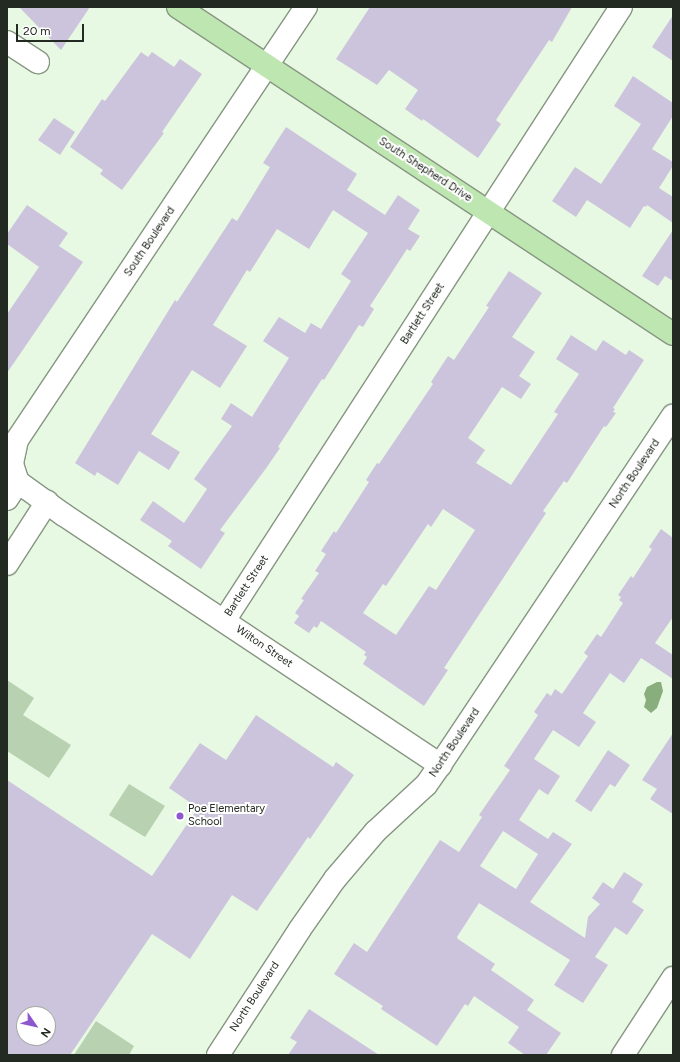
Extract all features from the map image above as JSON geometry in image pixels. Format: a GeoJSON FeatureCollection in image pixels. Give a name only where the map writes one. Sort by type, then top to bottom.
{"type":"FeatureCollection","features":[{"type":"Feature","properties":{"kind":"main road","name":"South Shepherd Drive"},"geometry":{"type":"LineString","coordinates":[[178,7],[673,334]]}},
{"type":"Feature","properties":{"kind":"street","name":"South Boulevard"},"geometry":{"type":"LineString","coordinates":[[47,502],[13,490],[12,464],[17,440],[306,7]]}},
{"type":"Feature","properties":{"kind":"street","name":"Bartlett Street"},"geometry":{"type":"LineString","coordinates":[[224,621],[621,7]]}},
{"type":"Feature","properties":{"kind":"street"},"geometry":{"type":"LineString","coordinates":[[7,42],[38,62]]}},
{"type":"Feature","properties":{"kind":"street","name":"North Boulevard"},"geometry":{"type":"LineString","coordinates":[[218,1055],[296,935],[335,879],[375,832],[426,785],[440,766],[673,416]]}},
{"type":"Feature","properties":{"kind":"street"},"geometry":{"type":"LineString","coordinates":[[7,564],[47,502]]}},
{"type":"Feature","properties":{"kind":"street","name":"Wilton Street"},"geometry":{"type":"LineString","coordinates":[[47,502],[440,766]]}},
{"type":"Feature","properties":{"kind":"street"},"geometry":{"type":"LineString","coordinates":[[623,1055],[673,978]]}},
{"type":"Feature","properties":{"kind":"shaded area"},"geometry":{"type":"Polygon","coordinates":[[[7,680],[34,698],[23,715],[71,745],[49,778],[7,751],[7,680]]]}},
{"type":"Feature","properties":{"kind":"shaded area"},"geometry":{"type":"Polygon","coordinates":[[[657,682],[661,682],[663,691],[657,708],[651,713],[644,707],[646,700],[644,694],[647,687],[657,682]]]}},
{"type":"Feature","properties":{"kind":"shaded area"},"geometry":{"type":"Polygon","coordinates":[[[129,784],[165,806],[145,837],[109,815],[129,784]]]}},
{"type":"Feature","properties":{"kind":"shaded area"},"geometry":{"type":"Polygon","coordinates":[[[96,1021],[134,1046],[129,1055],[74,1055],[96,1021]]]}},
{"type":"Feature","properties":{"kind":"building"},"geometry":{"type":"Polygon","coordinates":[[[19,7],[90,7],[61,50],[19,7]]]}},
{"type":"Feature","properties":{"kind":"building"},"geometry":{"type":"Polygon","coordinates":[[[370,7],[572,7],[552,42],[549,40],[496,120],[501,124],[478,158],[423,119],[422,121],[405,109],[418,90],[389,70],[377,85],[336,59],[370,7]]]}},
{"type":"Feature","properties":{"kind":"building"},"geometry":{"type":"Polygon","coordinates":[[[673,15],[673,61],[652,47],[673,15]]]}},
{"type":"Feature","properties":{"kind":"building"},"geometry":{"type":"Polygon","coordinates":[[[141,52],[148,57],[152,52],[174,67],[180,59],[202,74],[162,132],[164,133],[122,190],[100,174],[103,170],[70,147],[102,99],[105,101],[141,52]]]}},
{"type":"Feature","properties":{"kind":"building"},"geometry":{"type":"Polygon","coordinates":[[[633,76],[673,103],[673,116],[652,149],[673,162],[673,166],[659,188],[673,197],[673,223],[647,205],[646,207],[644,206],[630,228],[587,200],[576,217],[552,201],[575,167],[601,184],[641,124],[614,106],[633,76]]]}},
{"type":"Feature","properties":{"kind":"building"},"geometry":{"type":"Polygon","coordinates":[[[54,118],[75,132],[60,155],[38,140],[54,118]]]}},
{"type":"Feature","properties":{"kind":"building"},"geometry":{"type":"Polygon","coordinates":[[[286,127],[357,174],[347,190],[385,215],[398,195],[420,210],[408,229],[420,236],[410,251],[407,249],[370,306],[374,309],[363,327],[359,325],[324,380],[322,379],[278,447],[280,448],[220,530],[225,533],[201,569],[168,546],[172,541],[140,520],[153,501],[184,523],[207,489],[194,479],[232,426],[221,419],[231,403],[252,417],[289,358],[263,341],[279,317],[305,333],[311,323],[321,329],[351,281],[341,274],[368,233],[333,210],[309,249],[277,229],[250,272],[247,270],[213,325],[247,346],[220,388],[192,370],[151,434],[180,452],[169,470],[139,451],[118,485],[97,472],[95,476],[75,463],[175,300],[177,302],[232,218],[237,221],[270,167],[263,163],[286,127]]]}},
{"type":"Feature","properties":{"kind":"building"},"geometry":{"type":"Polygon","coordinates":[[[27,205],[68,233],[59,246],[83,262],[7,373],[7,314],[39,267],[7,244],[7,234],[27,205]]]}},
{"type":"Feature","properties":{"kind":"building"},"geometry":{"type":"Polygon","coordinates":[[[673,230],[673,281],[665,276],[658,286],[642,276],[673,230]]]}},
{"type":"Feature","properties":{"kind":"building"},"geometry":{"type":"Polygon","coordinates":[[[509,271],[542,293],[512,337],[535,352],[519,376],[531,384],[521,399],[502,387],[468,438],[485,450],[476,463],[511,485],[558,414],[554,412],[579,374],[556,359],[571,335],[596,351],[603,340],[626,355],[629,350],[644,360],[613,408],[615,409],[613,412],[616,413],[606,427],[604,426],[567,483],[564,481],[543,511],[546,513],[444,668],[448,670],[424,706],[363,664],[367,657],[364,655],[366,652],[321,621],[317,628],[314,626],[309,633],[294,623],[299,616],[295,613],[304,600],[301,599],[319,573],[315,571],[326,554],[321,551],[334,531],[336,533],[369,482],[366,480],[377,463],[379,464],[433,384],[431,382],[448,356],[454,360],[489,307],[486,306],[509,271]],[[443,509],[431,527],[428,524],[386,586],[383,584],[363,613],[396,635],[429,586],[436,590],[475,530],[443,509]]]}},
{"type":"Feature","properties":{"kind":"building"},"geometry":{"type":"Polygon","coordinates":[[[661,529],[673,538],[673,617],[655,643],[673,655],[673,679],[641,658],[624,683],[610,673],[583,713],[596,722],[579,747],[553,730],[534,759],[560,776],[548,795],[539,789],[519,820],[548,839],[553,832],[572,844],[530,902],[585,938],[588,917],[600,904],[592,898],[603,882],[613,889],[624,872],[643,884],[632,902],[644,910],[627,935],[615,927],[595,957],[608,965],[583,1003],[554,985],[570,960],[479,903],[457,937],[458,939],[495,964],[491,970],[534,1000],[527,1010],[561,1033],[546,1055],[525,1055],[508,1043],[519,1027],[474,996],[468,1006],[465,1004],[437,1046],[381,1009],[383,1006],[334,974],[354,943],[367,952],[440,840],[459,852],[482,817],[479,815],[510,770],[504,766],[538,715],[534,712],[547,693],[551,696],[555,689],[562,694],[588,656],[584,653],[597,634],[601,637],[623,603],[619,600],[621,597],[618,595],[631,576],[633,578],[652,549],[649,547],[661,529]],[[503,831],[480,866],[516,889],[538,854],[503,831]]]}},
{"type":"Feature","properties":{"kind":"building"},"geometry":{"type":"Polygon","coordinates":[[[256,715],[333,767],[336,762],[354,775],[310,839],[308,837],[257,911],[232,895],[190,959],[152,934],[70,1055],[7,1055],[7,780],[152,876],[198,808],[169,788],[200,743],[226,760],[256,715]]]}},
{"type":"Feature","properties":{"kind":"building"},"geometry":{"type":"Polygon","coordinates":[[[673,733],[673,814],[650,799],[657,789],[642,780],[673,733]]]}},
{"type":"Feature","properties":{"kind":"building"},"geometry":{"type":"Polygon","coordinates":[[[608,750],[630,765],[615,787],[610,784],[591,812],[575,801],[608,750]]]}},
{"type":"Feature","properties":{"kind":"building"},"geometry":{"type":"Polygon","coordinates":[[[309,1009],[379,1055],[288,1055],[297,1042],[290,1038],[309,1009]]]}},
{"type":"Feature","properties":{"kind":"place","name":"Poe Elementary School"},"geometry":{"type":"Point","coordinates":[180,816]}}]}
